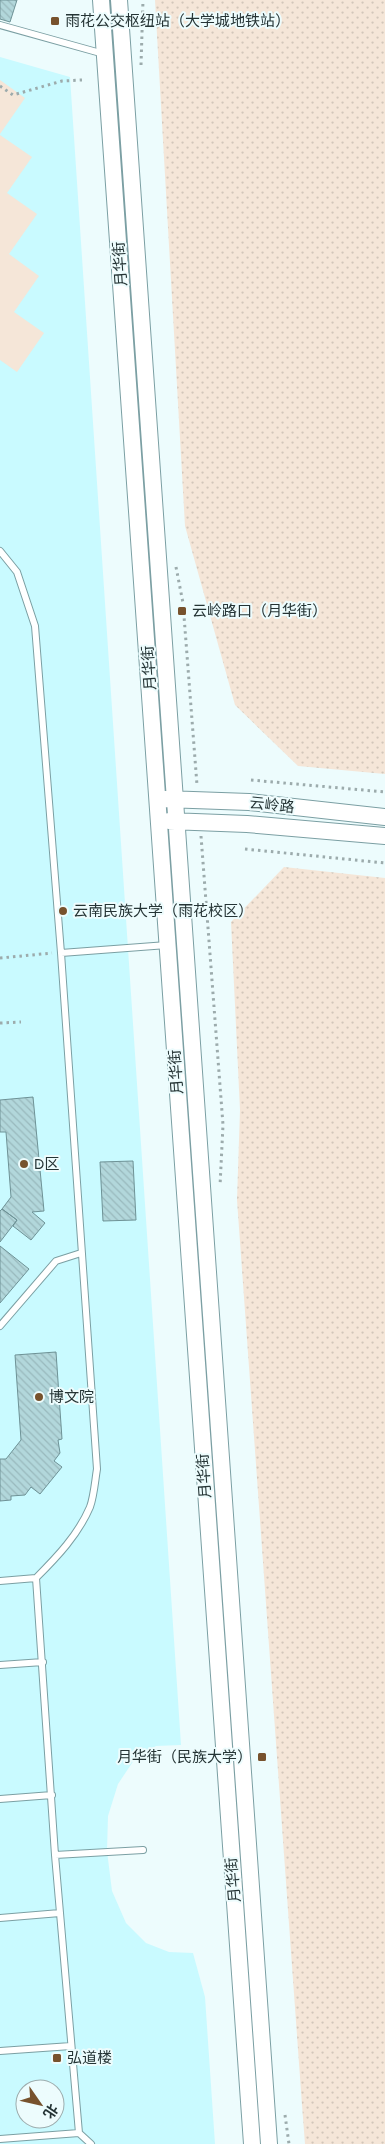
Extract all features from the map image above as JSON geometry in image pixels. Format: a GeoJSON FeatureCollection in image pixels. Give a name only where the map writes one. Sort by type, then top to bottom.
{"type":"FeatureCollection","features":[{"type":"Feature","properties":{"kind":"street","name":"月华街"},"geometry":{"type":"LineString","coordinates":[[101,0],[252,2144]]}},
{"type":"Feature","properties":{"kind":"street","name":"月华街"},"geometry":{"type":"LineString","coordinates":[[119,0],[270,2144]]}},
{"type":"Feature","properties":{"kind":"street","name":"云岭路"},"geometry":{"type":"LineString","coordinates":[[158,800],[176,798],[249,802],[385,817]]}},
{"type":"Feature","properties":{"kind":"street","name":"云岭路"},"geometry":{"type":"LineString","coordinates":[[159,822],[178,820],[385,836]]}},
{"type":"Feature","properties":{"kind":"lane"},"geometry":{"type":"LineString","coordinates":[[0,26],[105,54],[123,52]]}},
{"type":"Feature","properties":{"kind":"lane"},"geometry":{"type":"LineString","coordinates":[[0,551],[17,572],[35,626],[61,952],[97,1469],[90,1506],[75,1535],[36,1578],[0,1580]]}},
{"type":"Feature","properties":{"kind":"lane"},"geometry":{"type":"LineString","coordinates":[[61,952],[168,945]]}},
{"type":"Feature","properties":{"kind":"lane"},"geometry":{"type":"LineString","coordinates":[[0,1326],[56,1260],[81,1253]]}},
{"type":"Feature","properties":{"kind":"lane"},"geometry":{"type":"LineString","coordinates":[[36,1578],[55,1855],[79,2133],[91,2144]]}},
{"type":"Feature","properties":{"kind":"lane"},"geometry":{"type":"LineString","coordinates":[[0,1665],[43,1662]]}},
{"type":"Feature","properties":{"kind":"lane"},"geometry":{"type":"LineString","coordinates":[[0,1799],[52,1795]]}},
{"type":"Feature","properties":{"kind":"lane"},"geometry":{"type":"LineString","coordinates":[[55,1855],[143,1850]]}},
{"type":"Feature","properties":{"kind":"lane"},"geometry":{"type":"LineString","coordinates":[[0,1918],[60,1914]]}},
{"type":"Feature","properties":{"kind":"lane"},"geometry":{"type":"LineString","coordinates":[[0,2051],[71,2046]]}},
{"type":"Feature","properties":{"kind":"lane"},"geometry":{"type":"LineString","coordinates":[[0,2139],[79,2133]]}},
{"type":"Feature","properties":{"kind":"path"},"geometry":{"type":"LineString","coordinates":[[0,86],[13,95],[62,81],[82,80]]}},
{"type":"Feature","properties":{"kind":"path"},"geometry":{"type":"LineString","coordinates":[[251,780],[385,792]]}},
{"type":"Feature","properties":{"kind":"path"},"geometry":{"type":"LineString","coordinates":[[245,849],[385,863]]}},
{"type":"Feature","properties":{"kind":"path"},"geometry":{"type":"LineString","coordinates":[[0,958],[61,952]]}},
{"type":"Feature","properties":{"kind":"path"},"geometry":{"type":"LineString","coordinates":[[0,1023],[21,1022]]}},
{"type":"Feature","properties":{"kind":"shaded area"},"geometry":{"type":"Polygon","coordinates":[[[155,0],[385,0],[385,774],[298,766],[235,705],[185,526],[155,0]]]}},
{"type":"Feature","properties":{"kind":"shaded area","name":"云南民族大学（雨花校区）"},"geometry":{"type":"Polygon","coordinates":[[[0,57],[70,77],[181,1745],[156,1746],[136,1757],[118,1784],[108,1816],[107,1851],[112,1891],[126,1923],[146,1943],[169,1952],[193,1953],[205,1997],[215,2144],[0,2144],[0,57]]]}},
{"type":"Feature","properties":{"kind":"shaded area"},"geometry":{"type":"Polygon","coordinates":[[[0,80],[25,98],[0,134],[0,80]]]}},
{"type":"Feature","properties":{"kind":"shaded area"},"geometry":{"type":"Polygon","coordinates":[[[0,135],[32,157],[7,193],[37,214],[9,254],[39,276],[14,312],[44,333],[17,372],[0,360],[0,135]]]}},
{"type":"Feature","properties":{"kind":"shaded area"},"geometry":{"type":"Polygon","coordinates":[[[284,867],[385,878],[385,2144],[305,2144],[237,1200],[240,1110],[231,922],[284,867]]]}},
{"type":"Feature","properties":{"kind":"building"},"geometry":{"type":"Polygon","coordinates":[[[0,0],[17,0],[10,22],[0,19],[0,0]]]}},
{"type":"Feature","properties":{"kind":"building","name":"D区"},"geometry":{"type":"Polygon","coordinates":[[[33,1097],[44,1211],[32,1212],[45,1223],[31,1240],[13,1226],[17,1220],[2,1209],[11,1197],[6,1132],[0,1132],[0,1100],[33,1097]]]}},
{"type":"Feature","properties":{"kind":"building"},"geometry":{"type":"Polygon","coordinates":[[[133,1161],[136,1220],[103,1221],[100,1162],[133,1161]]]}},
{"type":"Feature","properties":{"kind":"building"},"geometry":{"type":"Polygon","coordinates":[[[2,1209],[17,1220],[0,1242],[0,1211],[2,1209]]]}},
{"type":"Feature","properties":{"kind":"building"},"geometry":{"type":"Polygon","coordinates":[[[0,1246],[29,1269],[0,1303],[0,1246]]]}},
{"type":"Feature","properties":{"kind":"building","name":"博文院"},"geometry":{"type":"Polygon","coordinates":[[[56,1352],[62,1439],[58,1440],[60,1453],[54,1461],[62,1467],[40,1494],[31,1487],[25,1495],[11,1496],[11,1500],[0,1501],[0,1459],[6,1459],[21,1440],[15,1355],[56,1352]]]}},
{"type":"Feature","properties":{"kind":"place","name":"雨花公交枢纽站（大学城地铁站）"},"geometry":{"type":"Point","coordinates":[55,21]}},
{"type":"Feature","properties":{"kind":"place","name":"云岭路口（月华街）"},"geometry":{"type":"Point","coordinates":[182,611]}},
{"type":"Feature","properties":{"kind":"place","name":"云南民族大学（雨花校区）"},"geometry":{"type":"Point","coordinates":[63,911]}},
{"type":"Feature","properties":{"kind":"place","name":"D区"},"geometry":{"type":"Point","coordinates":[24,1164]}},
{"type":"Feature","properties":{"kind":"place","name":"博文院"},"geometry":{"type":"Point","coordinates":[39,1397]}},
{"type":"Feature","properties":{"kind":"place","name":"月华街（民族大学）"},"geometry":{"type":"Point","coordinates":[262,1757]}},
{"type":"Feature","properties":{"kind":"place","name":"弘道楼"},"geometry":{"type":"Point","coordinates":[57,2058]}}]}
